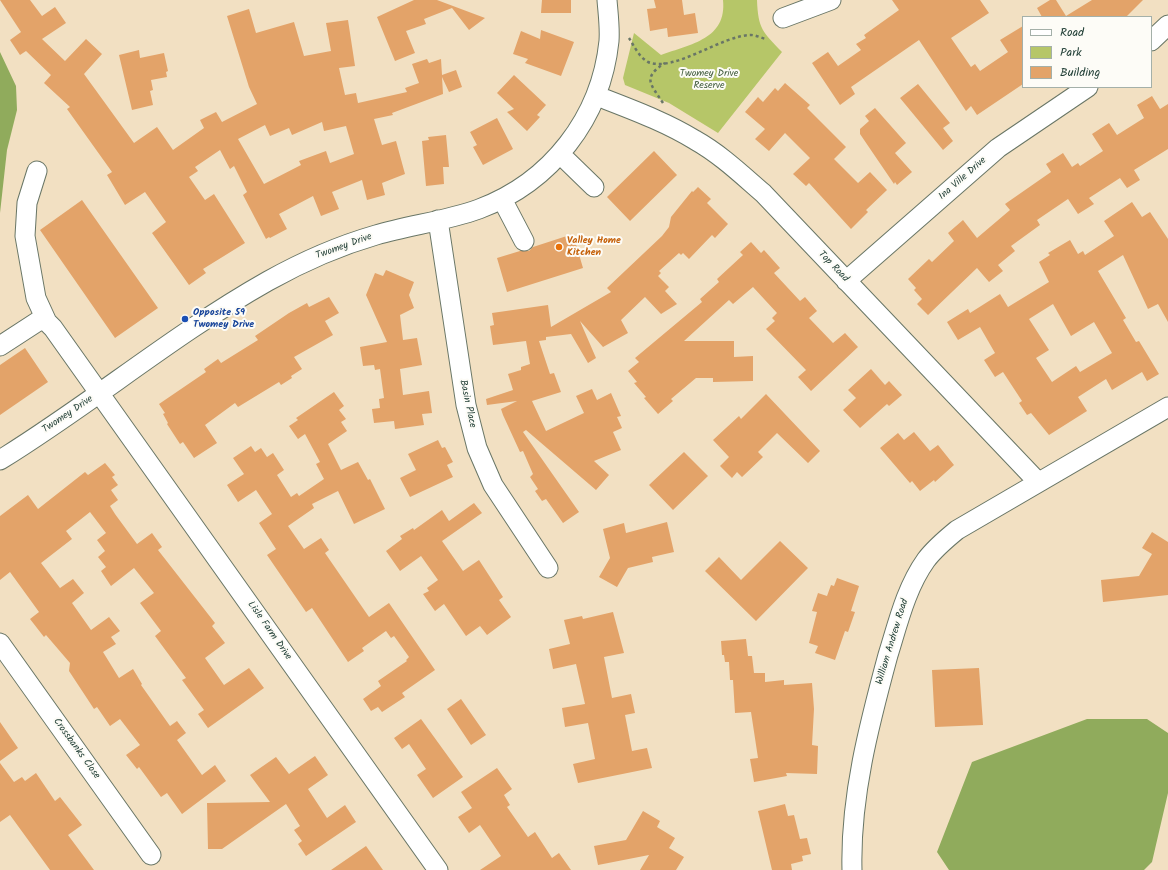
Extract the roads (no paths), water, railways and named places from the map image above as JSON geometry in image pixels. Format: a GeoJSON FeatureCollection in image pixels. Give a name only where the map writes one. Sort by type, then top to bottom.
{"type":"FeatureCollection","features":[{"type":"Feature","properties":{"kind":"street","name":"Twomey Drive"},"geometry":{"type":"LineString","coordinates":[[0,460],[199,325],[268,281],[328,251],[377,234],[459,216],[502,199],[528,183],[560,154],[586,117],[597,96],[609,40],[607,0]]}},
{"type":"Feature","properties":{"kind":"street"},"geometry":{"type":"LineString","coordinates":[[783,18],[830,0]]}},
{"type":"Feature","properties":{"kind":"street"},"geometry":{"type":"LineString","coordinates":[[1152,40],[1168,25]]}},
{"type":"Feature","properties":{"kind":"street","name":"Ina Ville Drive"},"geometry":{"type":"LineString","coordinates":[[846,281],[998,148],[1087,88]]}},
{"type":"Feature","properties":{"kind":"street","name":"Top Road"},"geometry":{"type":"LineString","coordinates":[[597,96],[656,119],[696,140],[728,163],[763,193],[1038,482]]}},
{"type":"Feature","properties":{"kind":"street"},"geometry":{"type":"LineString","coordinates":[[560,154],[594,187]]}},
{"type":"Feature","properties":{"kind":"street","name":"Lisle Farm Drive"},"geometry":{"type":"LineString","coordinates":[[37,171],[27,203],[25,236],[36,298],[46,322],[100,393],[438,870]]}},
{"type":"Feature","properties":{"kind":"street"},"geometry":{"type":"LineString","coordinates":[[502,199],[524,241]]}},
{"type":"Feature","properties":{"kind":"street","name":"Basin Place"},"geometry":{"type":"LineString","coordinates":[[438,220],[466,405],[477,448],[493,485],[548,568]]}},
{"type":"Feature","properties":{"kind":"street"},"geometry":{"type":"LineString","coordinates":[[0,346],[37,321],[40,320],[46,322]]}},
{"type":"Feature","properties":{"kind":"street","name":"William Andrew Road"},"geometry":{"type":"LineString","coordinates":[[852,870],[852,837],[862,766],[874,705],[903,604],[926,560],[943,541],[957,530],[1168,407]]}},
{"type":"Feature","properties":{"kind":"street","name":"Crossbanks Close"},"geometry":{"type":"LineString","coordinates":[[0,643],[151,855]]}},
{"type":"Feature","properties":{"kind":"place","name":"Valley Home Kitchen"},"geometry":{"type":"Point","coordinates":[559,247]}},
{"type":"Feature","properties":{"kind":"place","name":"Opposite 59 Twomey Drive"},"geometry":{"type":"Point","coordinates":[185,319]}},
{"type":"Feature","properties":{"kind":"park label","name":"Twomey Drive Reserve"},"geometry":{"type":"Point","coordinates":[709,80]}}]}
